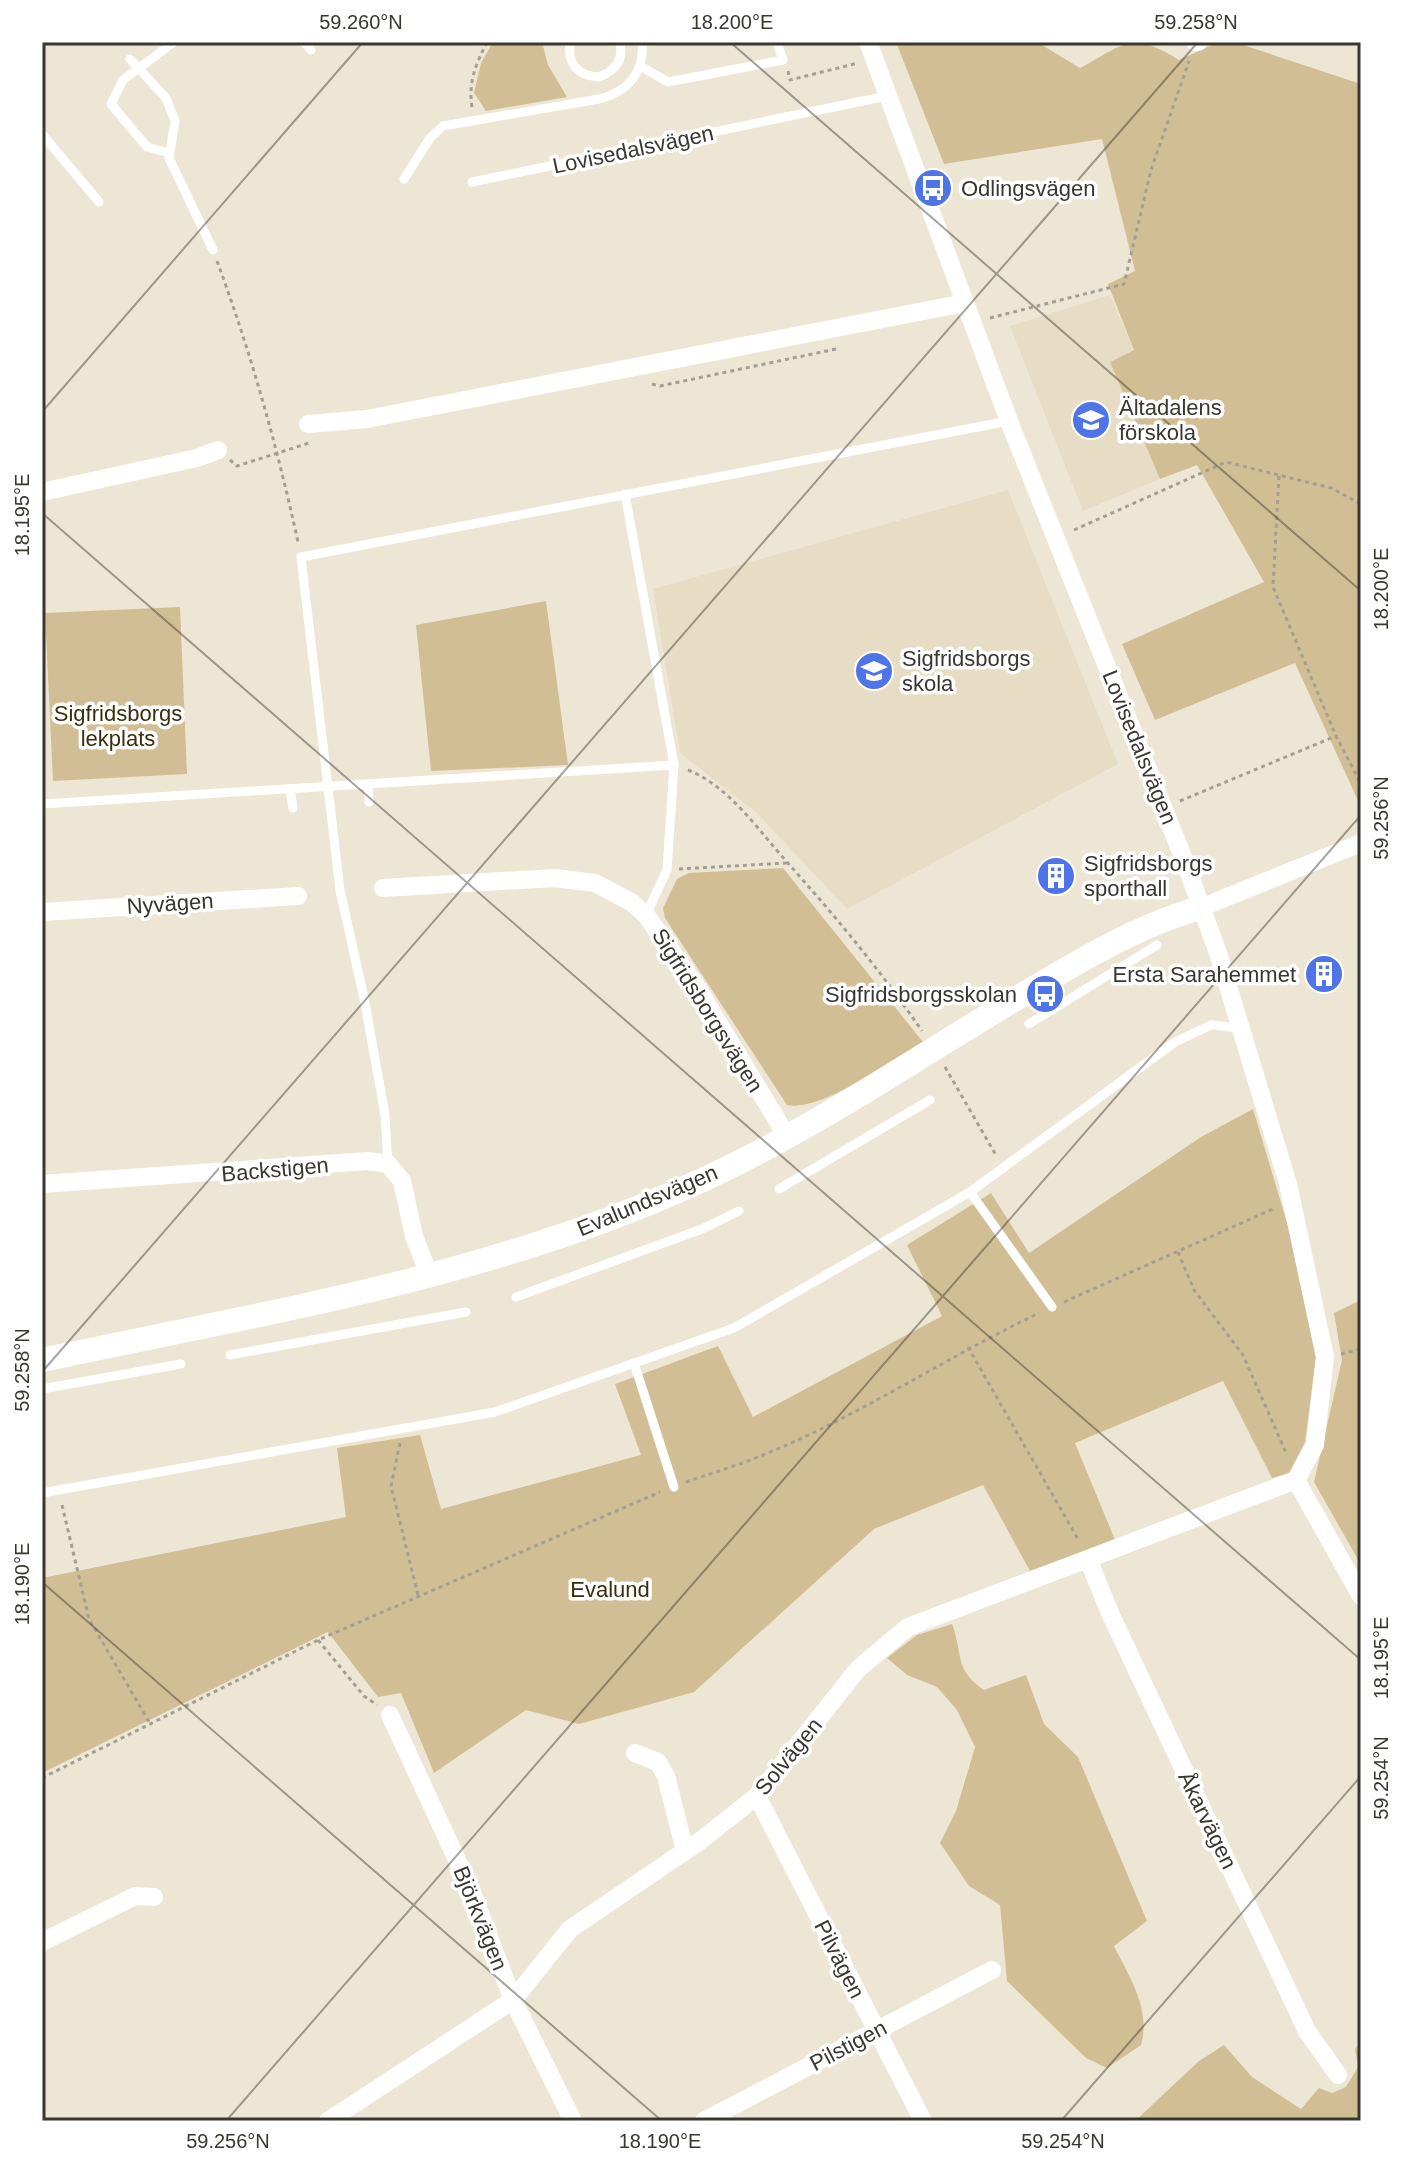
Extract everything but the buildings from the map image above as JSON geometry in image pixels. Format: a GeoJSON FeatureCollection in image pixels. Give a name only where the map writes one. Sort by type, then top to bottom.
{"type":"FeatureCollection","features":[{"type":"Feature","properties":{"kind":"street","name":"Lovisedalsvägen"},"geometry":{"type":"LineString","coordinates":[[862,47],[887,96],[1009,421],[1162,802],[1240,1028],[1288,1184],[1325,1357],[1315,1445],[1296,1480]]}},
{"type":"Feature","properties":{"kind":"street"},"geometry":{"type":"LineString","coordinates":[[308,424],[367,419],[965,303]]}},
{"type":"Feature","properties":{"kind":"street"},"geometry":{"type":"LineString","coordinates":[[42,492],[197,458],[218,450]]}},
{"type":"Feature","properties":{"kind":"street"},"geometry":{"type":"LineString","coordinates":[[1200,908],[1361,843]]}},
{"type":"Feature","properties":{"kind":"street","name":"Sigfridsborgsvägen"},"geometry":{"type":"LineString","coordinates":[[383,888],[554,878],[595,883],[646,915],[698,989],[786,1135]]}},
{"type":"Feature","properties":{"kind":"street","name":"Nyvägen"},"geometry":{"type":"LineString","coordinates":[[42,912],[298,896]]}},
{"type":"Feature","properties":{"kind":"street","name":"Evalundsvägen"},"geometry":{"type":"LineString","coordinates":[[42,1360],[244,1319],[429,1275],[601,1221],[698,1182],[786,1135],[1045,981],[1166,918],[1200,908]]}},
{"type":"Feature","properties":{"kind":"street","name":"Backstigen"},"geometry":{"type":"LineString","coordinates":[[42,1184],[368,1161],[388,1164]]}},
{"type":"Feature","properties":{"kind":"street"},"geometry":{"type":"LineString","coordinates":[[388,1164],[402,1181],[414,1236],[429,1275]]}},
{"type":"Feature","properties":{"kind":"street"},"geometry":{"type":"LineString","coordinates":[[1296,1480],[1361,1596]]}},
{"type":"Feature","properties":{"kind":"street","name":"Solvägen"},"geometry":{"type":"LineString","coordinates":[[328,2121],[513,2000],[570,1929],[685,1851],[757,1796],[858,1669],[908,1627],[1296,1480]]}},
{"type":"Feature","properties":{"kind":"street","name":"Åkarvägen"},"geometry":{"type":"LineString","coordinates":[[1088,1559],[1110,1613],[1307,2031],[1338,2075]]}},
{"type":"Feature","properties":{"kind":"street","name":"Björkvägen"},"geometry":{"type":"LineString","coordinates":[[390,1715],[471,1890],[513,2000],[573,2121]]}},
{"type":"Feature","properties":{"kind":"street"},"geometry":{"type":"LineString","coordinates":[[635,1753],[658,1762],[666,1776],[685,1851]]}},
{"type":"Feature","properties":{"kind":"street","name":"Pilvägen"},"geometry":{"type":"LineString","coordinates":[[757,1796],[923,2121]]}},
{"type":"Feature","properties":{"kind":"street"},"geometry":{"type":"LineString","coordinates":[[42,1942],[135,1896],[154,1897]]}},
{"type":"Feature","properties":{"kind":"street","name":"Pilstigen"},"geometry":{"type":"LineString","coordinates":[[704,2121],[992,1970]]}},
{"type":"Feature","properties":{"kind":"lane"},"geometry":{"type":"LineString","coordinates":[[169,153],[147,147],[111,104],[123,80],[174,42]]}},
{"type":"Feature","properties":{"kind":"lane"},"geometry":{"type":"LineString","coordinates":[[570,42],[573,65],[578,72],[599,77],[615,69],[620,59],[620,42]]}},
{"type":"Feature","properties":{"kind":"lane"},"geometry":{"type":"LineString","coordinates":[[404,179],[430,138],[443,126],[614,95],[624,90],[640,66],[642,42]]}},
{"type":"Feature","properties":{"kind":"lane"},"geometry":{"type":"LineString","coordinates":[[640,66],[668,82],[783,60],[777,42]]}},
{"type":"Feature","properties":{"kind":"lane"},"geometry":{"type":"LineString","coordinates":[[130,59],[166,98],[175,121],[169,153],[181,186],[213,250]]}},
{"type":"Feature","properties":{"kind":"lane","name":"Lovisedalsvägen"},"geometry":{"type":"LineString","coordinates":[[472,182],[887,96]]}},
{"type":"Feature","properties":{"kind":"lane"},"geometry":{"type":"LineString","coordinates":[[42,134],[99,202]]}},
{"type":"Feature","properties":{"kind":"lane"},"geometry":{"type":"LineString","coordinates":[[388,1164],[385,1115],[340,890],[301,557],[1009,421]]}},
{"type":"Feature","properties":{"kind":"lane"},"geometry":{"type":"LineString","coordinates":[[625,494],[674,765],[667,870],[646,915]]}},
{"type":"Feature","properties":{"kind":"lane"},"geometry":{"type":"LineString","coordinates":[[42,804],[674,765]]}},
{"type":"Feature","properties":{"kind":"lane"},"geometry":{"type":"LineString","coordinates":[[368,784],[369,802]]}},
{"type":"Feature","properties":{"kind":"lane"},"geometry":{"type":"LineString","coordinates":[[290,789],[293,808]]}},
{"type":"Feature","properties":{"kind":"lane"},"geometry":{"type":"LineString","coordinates":[[1029,1024],[1157,945]]}},
{"type":"Feature","properties":{"kind":"lane"},"geometry":{"type":"LineString","coordinates":[[42,1493],[495,1412],[734,1328],[970,1192],[1175,1042],[1211,1025],[1240,1028]]}},
{"type":"Feature","properties":{"kind":"lane"},"geometry":{"type":"LineString","coordinates":[[779,1189],[930,1100]]}},
{"type":"Feature","properties":{"kind":"lane"},"geometry":{"type":"LineString","coordinates":[[970,1192],[1052,1307]]}},
{"type":"Feature","properties":{"kind":"lane"},"geometry":{"type":"LineString","coordinates":[[516,1297],[702,1229],[739,1211]]}},
{"type":"Feature","properties":{"kind":"lane"},"geometry":{"type":"LineString","coordinates":[[230,1355],[466,1312]]}},
{"type":"Feature","properties":{"kind":"lane"},"geometry":{"type":"LineString","coordinates":[[634,1363],[674,1487]]}},
{"type":"Feature","properties":{"kind":"lane"},"geometry":{"type":"LineString","coordinates":[[42,1389],[181,1364]]}},
{"type":"Feature","properties":{"kind":"path"},"geometry":{"type":"LineString","coordinates":[[475,121],[470,91],[475,67],[487,42]]}},
{"type":"Feature","properties":{"kind":"path"},"geometry":{"type":"LineString","coordinates":[[986,319],[1124,284],[1151,170],[1190,63],[1192,46]]}},
{"type":"Feature","properties":{"kind":"path"},"geometry":{"type":"LineString","coordinates":[[783,60],[787,63],[790,80],[861,62],[862,47]]}},
{"type":"Feature","properties":{"kind":"path"},"geometry":{"type":"LineString","coordinates":[[213,250],[249,347],[278,452],[301,557]]}},
{"type":"Feature","properties":{"kind":"path"},"geometry":{"type":"LineString","coordinates":[[643,382],[660,386],[842,347]]}},
{"type":"Feature","properties":{"kind":"path"},"geometry":{"type":"LineString","coordinates":[[218,450],[237,466],[312,442],[308,424]]}},
{"type":"Feature","properties":{"kind":"path"},"geometry":{"type":"LineString","coordinates":[[1066,533],[1226,462],[1331,488],[1361,504]]}},
{"type":"Feature","properties":{"kind":"path"},"geometry":{"type":"LineString","coordinates":[[1279,476],[1273,587],[1336,736],[1361,784]]}},
{"type":"Feature","properties":{"kind":"path"},"geometry":{"type":"LineString","coordinates":[[1179,802],[1336,736]]}},
{"type":"Feature","properties":{"kind":"path"},"geometry":{"type":"LineString","coordinates":[[674,765],[694,773],[759,828],[889,983],[926,1037]]}},
{"type":"Feature","properties":{"kind":"path"},"geometry":{"type":"LineString","coordinates":[[667,870],[787,863]]}},
{"type":"Feature","properties":{"kind":"path"},"geometry":{"type":"LineString","coordinates":[[942,1062],[1003,1167]]}},
{"type":"Feature","properties":{"kind":"path"},"geometry":{"type":"LineString","coordinates":[[1177,1252],[1194,1290],[1243,1355],[1287,1455]]}},
{"type":"Feature","properties":{"kind":"path"},"geometry":{"type":"LineString","coordinates":[[968,1347],[1088,1559]]}},
{"type":"Feature","properties":{"kind":"path"},"geometry":{"type":"LineString","coordinates":[[403,1428],[391,1486],[418,1595]]}},
{"type":"Feature","properties":{"kind":"path"},"geometry":{"type":"LineString","coordinates":[[60,1490],[66,1531],[89,1619],[149,1722]]}},
{"type":"Feature","properties":{"kind":"path"},"geometry":{"type":"LineString","coordinates":[[318,1640],[364,1696],[390,1715]]}},
{"type":"Feature","properties":{"kind":"shaded area","name":"Ältadalens förskola"},"geometry":{"type":"Polygon","coordinates":[[[1110,295],[1134,350],[1110,362],[1160,479],[1083,511],[1010,326],[1110,295]]]}},
{"type":"Feature","properties":{"kind":"shaded area","name":"Sigfridsborgs skola"},"geometry":{"type":"Polygon","coordinates":[[[1008,490],[1118,764],[847,909],[757,813],[680,753],[653,589],[1008,490]]]}},
{"type":"Feature","properties":{"kind":"green space"},"geometry":{"type":"Polygon","coordinates":[[[493,42],[542,42],[548,65],[567,97],[486,111],[474,93],[481,63],[493,42]]]}},
{"type":"Feature","properties":{"kind":"green space"},"geometry":{"type":"Polygon","coordinates":[[[896,42],[1037,42],[1080,68],[1129,43],[1150,45],[1179,60],[1219,42],[1234,42],[1361,84],[1361,807],[1295,663],[1155,720],[1122,644],[1264,582],[1197,465],[1160,479],[1110,362],[1134,350],[1108,284],[1135,271],[1102,139],[944,164],[896,42]]]}},
{"type":"Feature","properties":{"kind":"green space"},"geometry":{"type":"Polygon","coordinates":[[[546,601],[568,765],[431,771],[416,625],[546,601]]]}},
{"type":"Feature","properties":{"kind":"green space","name":"Sigfridsborgs lekplats"},"geometry":{"type":"Polygon","coordinates":[[[180,607],[187,774],[53,781],[45,613],[180,607]]]}},
{"type":"Feature","properties":{"kind":"green space"},"geometry":{"type":"Polygon","coordinates":[[[783,868],[923,1042],[837,1093],[802,1105],[787,1105],[665,918],[663,908],[677,879],[689,873],[783,868]]]}},
{"type":"Feature","properties":{"kind":"green space","name":"Evalund"},"geometry":{"type":"Polygon","coordinates":[[[1253,1109],[1293,1243],[1316,1357],[1305,1442],[1289,1473],[1272,1478],[1223,1381],[1075,1443],[1115,1540],[1030,1571],[983,1485],[874,1529],[694,1692],[579,1724],[526,1710],[434,1773],[401,1693],[378,1697],[328,1632],[42,1773],[42,1578],[346,1517],[337,1448],[420,1435],[441,1509],[641,1455],[615,1384],[718,1346],[753,1417],[942,1316],[907,1245],[991,1193],[1029,1253],[1201,1137],[1253,1109]]]}},
{"type":"Feature","properties":{"kind":"green space"},"geometry":{"type":"Polygon","coordinates":[[[1361,1300],[1360,1563],[1314,1482],[1342,1360],[1334,1313],[1361,1300]]]}},
{"type":"Feature","properties":{"kind":"green space"},"geometry":{"type":"Polygon","coordinates":[[[952,1624],[964,1668],[974,1683],[984,1690],[1026,1675],[1044,1724],[1078,1757],[1147,1921],[1114,1946],[1141,2006],[1141,2045],[1107,2068],[1086,2058],[1007,1981],[1000,1905],[969,1886],[940,1843],[956,1811],[975,1747],[957,1710],[937,1687],[907,1675],[887,1658],[917,1635],[952,1624]]]}},
{"type":"Feature","properties":{"kind":"green space"},"geometry":{"type":"Polygon","coordinates":[[[1361,2042],[1361,2121],[1135,2121],[1199,2061],[1224,2045],[1252,2077],[1301,2109],[1319,2088],[1332,2093],[1346,2087],[1358,2067],[1355,2049],[1361,2042]]]}},
{"type":"Feature","properties":{"kind":"place","name":"Odlingsvägen"},"geometry":{"type":"Point","coordinates":[933,188]}},
{"type":"Feature","properties":{"kind":"place","name":"Ältadalens förskola"},"geometry":{"type":"Point","coordinates":[1091,420]}},
{"type":"Feature","properties":{"kind":"place","name":"Sigfridsborgs skola"},"geometry":{"type":"Point","coordinates":[874,671]}},
{"type":"Feature","properties":{"kind":"place","name":"Sigfridsborgs sporthall"},"geometry":{"type":"Point","coordinates":[1056,876]}},
{"type":"Feature","properties":{"kind":"place","name":"Ersta Sarahemmet"},"geometry":{"type":"Point","coordinates":[1324,974]}},
{"type":"Feature","properties":{"kind":"place","name":"Sigfridsborgsskolan"},"geometry":{"type":"Point","coordinates":[1045,994]}}]}
